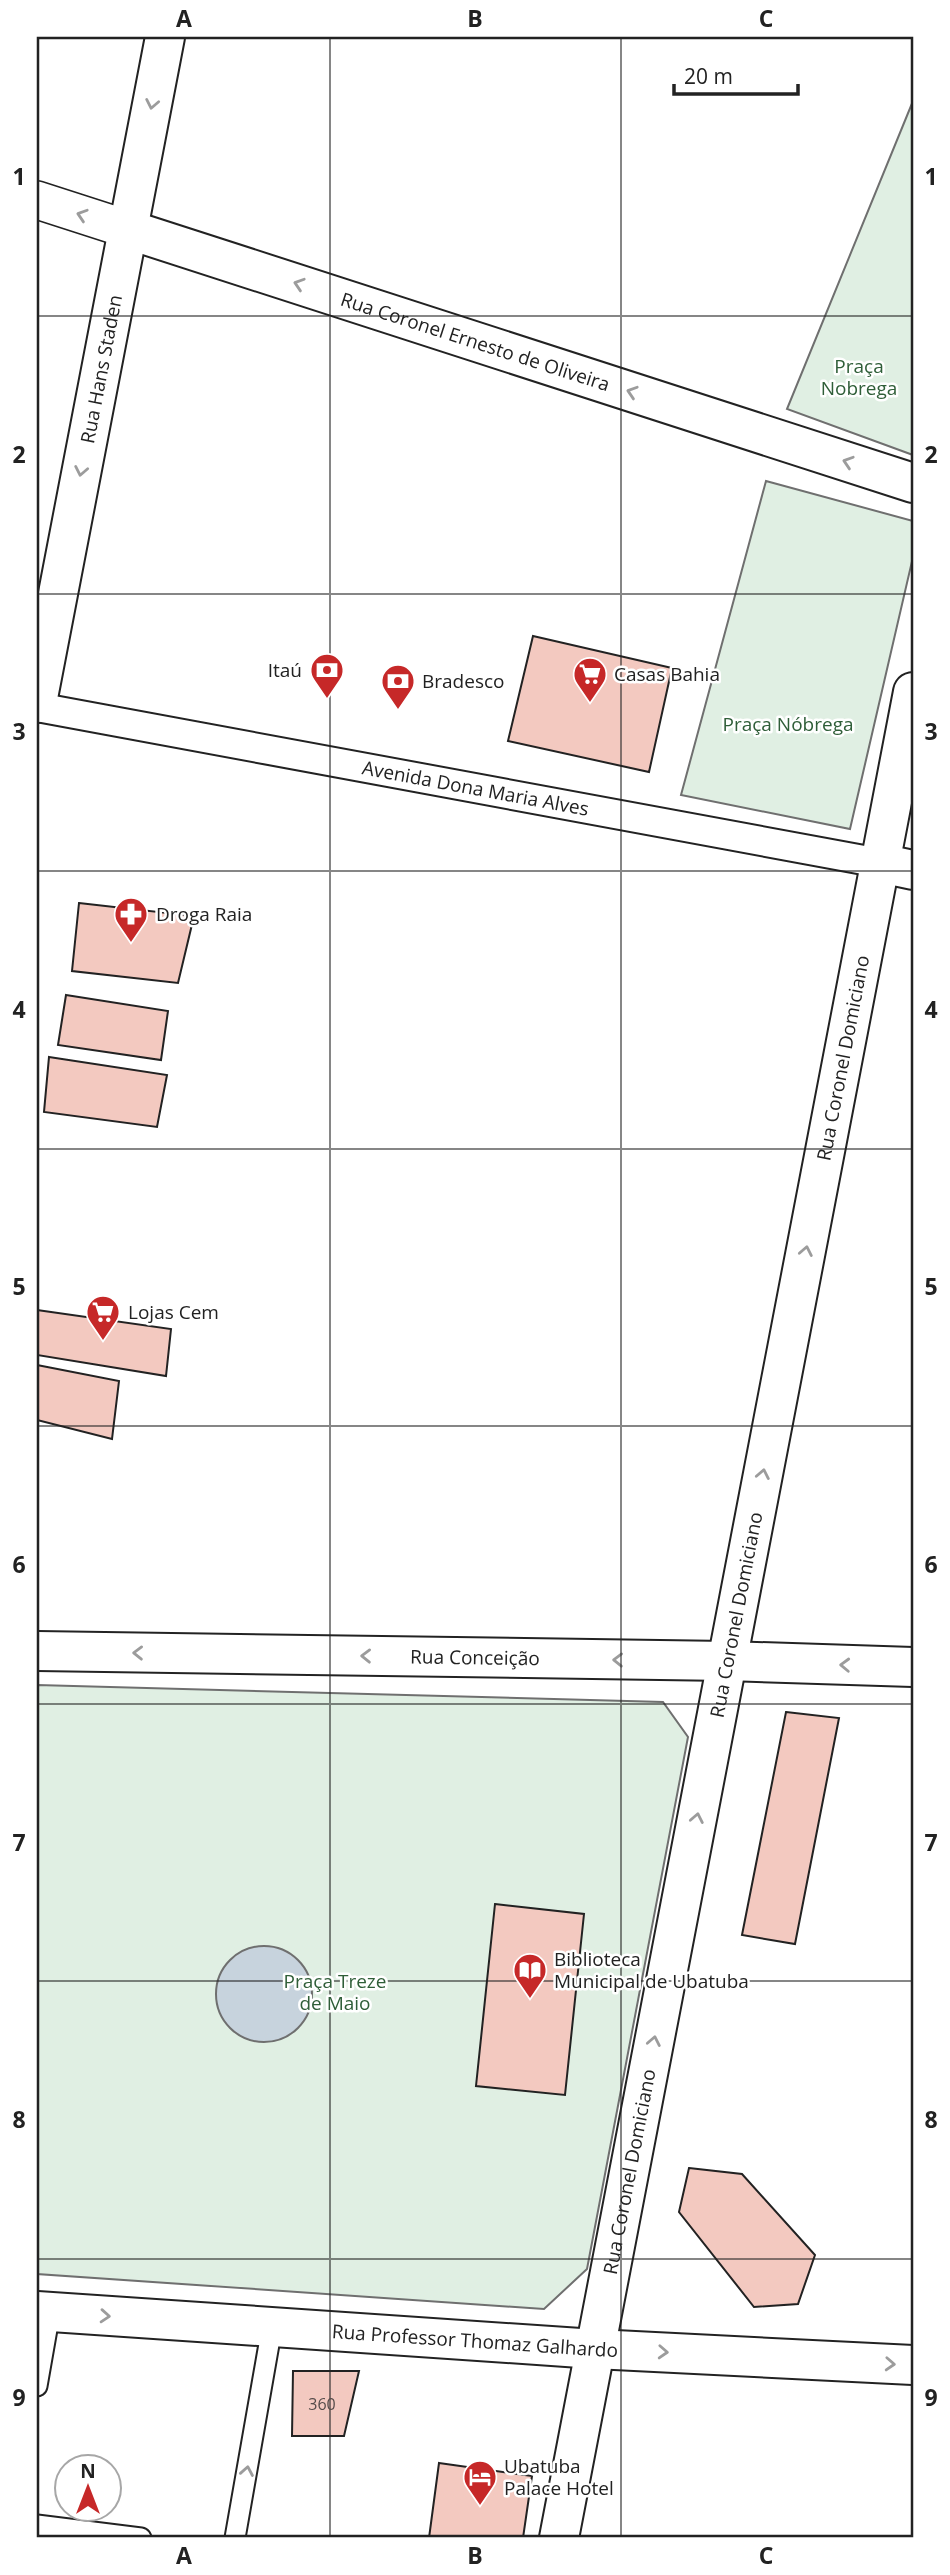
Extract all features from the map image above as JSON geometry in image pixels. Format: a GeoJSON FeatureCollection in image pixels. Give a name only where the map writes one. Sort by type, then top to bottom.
{"type":"FeatureCollection","features":[{"type":"Feature","properties":{"kind":"street","name":"Rua Hans Staden"},"geometry":{"type":"LineString","coordinates":[[37,705],[165,37]]}},
{"type":"Feature","properties":{"kind":"street","name":"Rua Coronel Ernesto de Oliveira"},"geometry":{"type":"LineString","coordinates":[[37,200],[913,483]]}},
{"type":"Feature","properties":{"kind":"street","name":"Rua Coronel Domiciano"},"geometry":{"type":"LineString","coordinates":[[559,2538],[727,1661],[897,867],[913,692]]}},
{"type":"Feature","properties":{"kind":"street","name":"Avenida Dona Maria Alves"},"geometry":{"type":"LineString","coordinates":[[37,705],[897,867]]}},
{"type":"Feature","properties":{"kind":"street","name":"Rua Conceição"},"geometry":{"type":"LineString","coordinates":[[37,1651],[727,1661],[913,1667]]}},
{"type":"Feature","properties":{"kind":"street","name":"Rua Professor Thomaz Galhardo"},"geometry":{"type":"LineString","coordinates":[[43,2312],[594,2349],[913,2365]]}},
{"type":"Feature","properties":{"kind":"lane"},"geometry":{"type":"LineString","coordinates":[[37,2386],[43,2312]]}},
{"type":"Feature","properties":{"kind":"lane"},"geometry":{"type":"LineString","coordinates":[[235,2538],[272,2328]]}},
{"type":"Feature","properties":{"kind":"lane"},"geometry":{"type":"LineString","coordinates":[[37,2525],[141,2538]]}},
{"type":"Feature","properties":{"kind":"green space","name":"Praça Nobrega"},"geometry":{"type":"Polygon","coordinates":[[[913,101],[913,455],[787,409],[913,101]]]}},
{"type":"Feature","properties":{"kind":"green space","name":"Praça Nóbrega"},"geometry":{"type":"Polygon","coordinates":[[[766,481],[913,521],[913,557],[850,829],[681,795],[766,481]]]}},
{"type":"Feature","properties":{"kind":"green space","name":"Praça Treze de Maio"},"geometry":{"type":"Polygon","coordinates":[[[37,1685],[663,1702],[688,1737],[587,2269],[544,2309],[37,2274],[37,1685]]]}},
{"type":"Feature","properties":{"kind":"shaded area"},"geometry":{"type":"Polygon","coordinates":[[[264,1946],[282,1949],[298,1960],[309,1976],[312,1994],[309,2012],[298,2028],[282,2039],[264,2042],[246,2039],[230,2028],[219,2012],[216,1994],[219,1976],[230,1960],[246,1949],[264,1946]]]}},
{"type":"Feature","properties":{"kind":"building","name":"Casas Bahia"},"geometry":{"type":"Polygon","coordinates":[[[533,636],[672,668],[649,772],[508,741],[533,636]]]}},
{"type":"Feature","properties":{"kind":"building","name":"Droga Raia"},"geometry":{"type":"Polygon","coordinates":[[[79,903],[194,916],[178,983],[72,971],[79,903]]]}},
{"type":"Feature","properties":{"kind":"building"},"geometry":{"type":"Polygon","coordinates":[[[66,995],[168,1011],[161,1060],[58,1045],[66,995]]]}},
{"type":"Feature","properties":{"kind":"building"},"geometry":{"type":"Polygon","coordinates":[[[49,1057],[167,1075],[157,1127],[44,1112],[49,1057]]]}},
{"type":"Feature","properties":{"kind":"building","name":"Lojas Cem"},"geometry":{"type":"Polygon","coordinates":[[[37,1310],[171,1329],[166,1376],[37,1355],[37,1310]]]}},
{"type":"Feature","properties":{"kind":"building"},"geometry":{"type":"Polygon","coordinates":[[[37,1365],[119,1381],[112,1439],[37,1420],[37,1365]]]}},
{"type":"Feature","properties":{"kind":"building"},"geometry":{"type":"Polygon","coordinates":[[[786,1712],[839,1718],[795,1944],[742,1935],[786,1712]]]}},
{"type":"Feature","properties":{"kind":"building","name":"Biblioteca Municipal de Ubatuba"},"geometry":{"type":"Polygon","coordinates":[[[495,1904],[584,1914],[565,2095],[476,2086],[495,1904]]]}},
{"type":"Feature","properties":{"kind":"building"},"geometry":{"type":"Polygon","coordinates":[[[689,2168],[742,2174],[815,2255],[798,2304],[754,2307],[679,2212],[689,2168]]]}},
{"type":"Feature","properties":{"kind":"building"},"geometry":{"type":"Polygon","coordinates":[[[293,2371],[359,2371],[344,2436],[292,2436],[293,2371]]]}},
{"type":"Feature","properties":{"kind":"building","name":"Ubatuba Palace Hotel"},"geometry":{"type":"Polygon","coordinates":[[[439,2463],[532,2476],[523,2538],[429,2538],[439,2463]]]}},
{"type":"Feature","properties":{"kind":"place","name":"Itaú"},"geometry":{"type":"Point","coordinates":[327,700]}},
{"type":"Feature","properties":{"kind":"place","name":"Casas Bahia"},"geometry":{"type":"Point","coordinates":[590,704]}},
{"type":"Feature","properties":{"kind":"place","name":"Bradesco"},"geometry":{"type":"Point","coordinates":[398,711]}},
{"type":"Feature","properties":{"kind":"place","name":"Droga Raia"},"geometry":{"type":"Point","coordinates":[131,944]}},
{"type":"Feature","properties":{"kind":"place","name":"Lojas Cem"},"geometry":{"type":"Point","coordinates":[103,1342]}},
{"type":"Feature","properties":{"kind":"place","name":"Biblioteca Municipal de Ubatuba"},"geometry":{"type":"Point","coordinates":[530,2000]}},
{"type":"Feature","properties":{"kind":"place","name":"Ubatuba Palace Hotel"},"geometry":{"type":"Point","coordinates":[480,2507]}}]}
